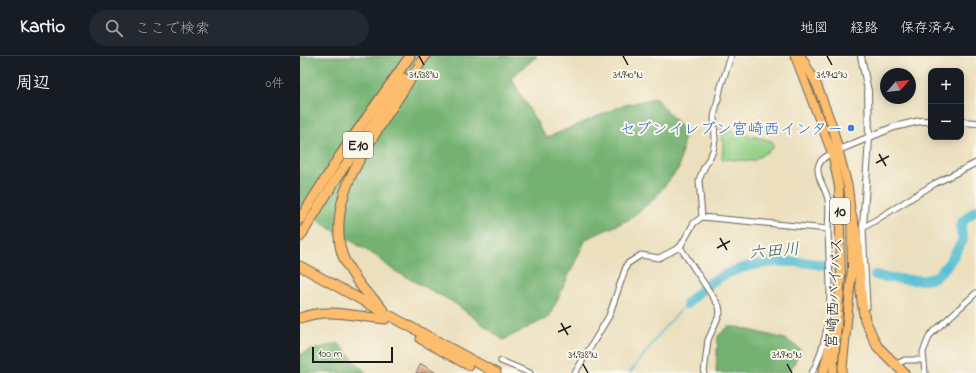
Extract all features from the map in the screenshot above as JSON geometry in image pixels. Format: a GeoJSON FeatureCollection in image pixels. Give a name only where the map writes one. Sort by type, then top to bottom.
{"type":"FeatureCollection","features":[{"type":"Feature","properties":{"kind":"highway","name":"E10"},"geometry":{"type":"LineString","coordinates":[[300,219],[341,154],[410,56]]}},
{"type":"Feature","properties":{"kind":"highway","name":"E10"},"geometry":{"type":"LineString","coordinates":[[300,237],[338,176],[402,81],[421,56]]}},
{"type":"Feature","properties":{"kind":"highway"},"geometry":{"type":"LineString","coordinates":[[385,316],[378,302],[367,293],[356,280],[344,259],[339,242],[338,223],[340,210],[347,184],[363,154],[425,56]]}},
{"type":"Feature","properties":{"kind":"highway","name":"宮崎西バイパス"},"geometry":{"type":"LineString","coordinates":[[795,56],[848,187],[851,214],[852,268],[842,373]]}},
{"type":"Feature","properties":{"kind":"highway","name":"宮崎西バイパス"},"geometry":{"type":"LineString","coordinates":[[801,56],[817,85],[832,125],[840,186],[841,276],[833,373]]}},
{"type":"Feature","properties":{"kind":"highway"},"geometry":{"type":"LineString","coordinates":[[851,214],[856,233],[865,320],[877,346],[904,373]]}},
{"type":"Feature","properties":{"kind":"highway"},"geometry":{"type":"LineString","coordinates":[[300,266],[483,373]]}},
{"type":"Feature","properties":{"kind":"highway"},"geometry":{"type":"LineString","coordinates":[[300,273],[496,373]]}},
{"type":"Feature","properties":{"kind":"highway"},"geometry":{"type":"LineString","coordinates":[[823,373],[829,354],[838,308]]}},
{"type":"Feature","properties":{"kind":"highway"},"geometry":{"type":"LineString","coordinates":[[300,318],[307,315],[335,312],[353,314],[367,318],[385,316]]}},
{"type":"Feature","properties":{"kind":"street"},"geometry":{"type":"LineString","coordinates":[[702,217],[699,180],[713,151],[715,140],[714,117],[721,86],[731,56]]}},
{"type":"Feature","properties":{"kind":"street"},"geometry":{"type":"LineString","coordinates":[[861,56],[868,91],[869,138],[863,228],[867,313],[870,324],[879,342],[910,373]]}},
{"type":"Feature","properties":{"kind":"street"},"geometry":{"type":"LineString","coordinates":[[812,373],[816,367],[828,328],[830,276],[828,200],[819,178],[818,168],[820,162],[823,158],[835,152],[894,127],[920,121],[928,121]]}},
{"type":"Feature","properties":{"kind":"street"},"geometry":{"type":"LineString","coordinates":[[964,122],[976,123]]}},
{"type":"Feature","properties":{"kind":"street"},"geometry":{"type":"LineString","coordinates":[[863,228],[934,184],[976,163]]}},
{"type":"Feature","properties":{"kind":"street"},"geometry":{"type":"LineString","coordinates":[[575,373],[609,316],[626,264],[641,255],[659,258],[680,247],[694,223],[702,217],[828,229]]}},
{"type":"Feature","properties":{"kind":"street"},"geometry":{"type":"LineString","coordinates":[[680,247],[719,306],[720,313],[708,340],[704,373]]}},
{"type":"Feature","properties":{"kind":"street"},"geometry":{"type":"LineString","coordinates":[[925,373],[923,352],[930,335],[976,293]]}},
{"type":"Feature","properties":{"kind":"street"},"geometry":{"type":"LineString","coordinates":[[899,363],[905,360],[923,360]]}},
{"type":"Feature","properties":{"kind":"street"},"geometry":{"type":"LineString","coordinates":[[501,361],[530,373]]}},
{"type":"Feature","properties":{"kind":"green space"},"geometry":{"type":"Polygon","coordinates":[[[300,56],[441,56],[445,58],[447,56],[537,56],[511,78],[546,138],[622,106],[655,98],[685,131],[679,168],[654,199],[628,220],[586,239],[549,317],[503,340],[453,302],[393,270],[376,256],[300,210],[300,56]]]}},
{"type":"Feature","properties":{"kind":"green space"},"geometry":{"type":"Polygon","coordinates":[[[722,126],[735,132],[772,141],[774,147],[753,161],[722,159],[722,126]]]}},
{"type":"Feature","properties":{"kind":"green space"},"geometry":{"type":"Polygon","coordinates":[[[728,327],[738,327],[785,339],[800,349],[794,364],[787,373],[716,373],[718,336],[728,327]]]}},
{"type":"Feature","properties":{"kind":"green space"},"geometry":{"type":"Polygon","coordinates":[[[338,343],[366,373],[300,373],[300,355],[308,351],[338,343]]]}},
{"type":"Feature","properties":{"kind":"building"},"geometry":{"type":"Polygon","coordinates":[[[421,364],[436,373],[416,373],[421,364]]]}},
{"type":"Feature","properties":{"kind":"waterway","name":"六田川"},"geometry":{"type":"LineString","coordinates":[[875,275],[896,279],[913,280],[933,278],[942,271],[954,255],[963,240],[960,226],[963,221],[976,210]]}},
{"type":"Feature","properties":{"kind":"waterway","name":"六田川"},"geometry":{"type":"LineString","coordinates":[[687,304],[713,281],[728,273],[744,268],[777,262],[811,263],[827,266]]}},
{"type":"Feature","properties":{"kind":"waterway"},"geometry":{"type":"LineString","coordinates":[[630,373],[664,328],[687,304]]}},
{"type":"Feature","properties":{"kind":"place","name":"セブンイレブン宮崎西インター"},"geometry":{"type":"Point","coordinates":[851,128]}}]}
